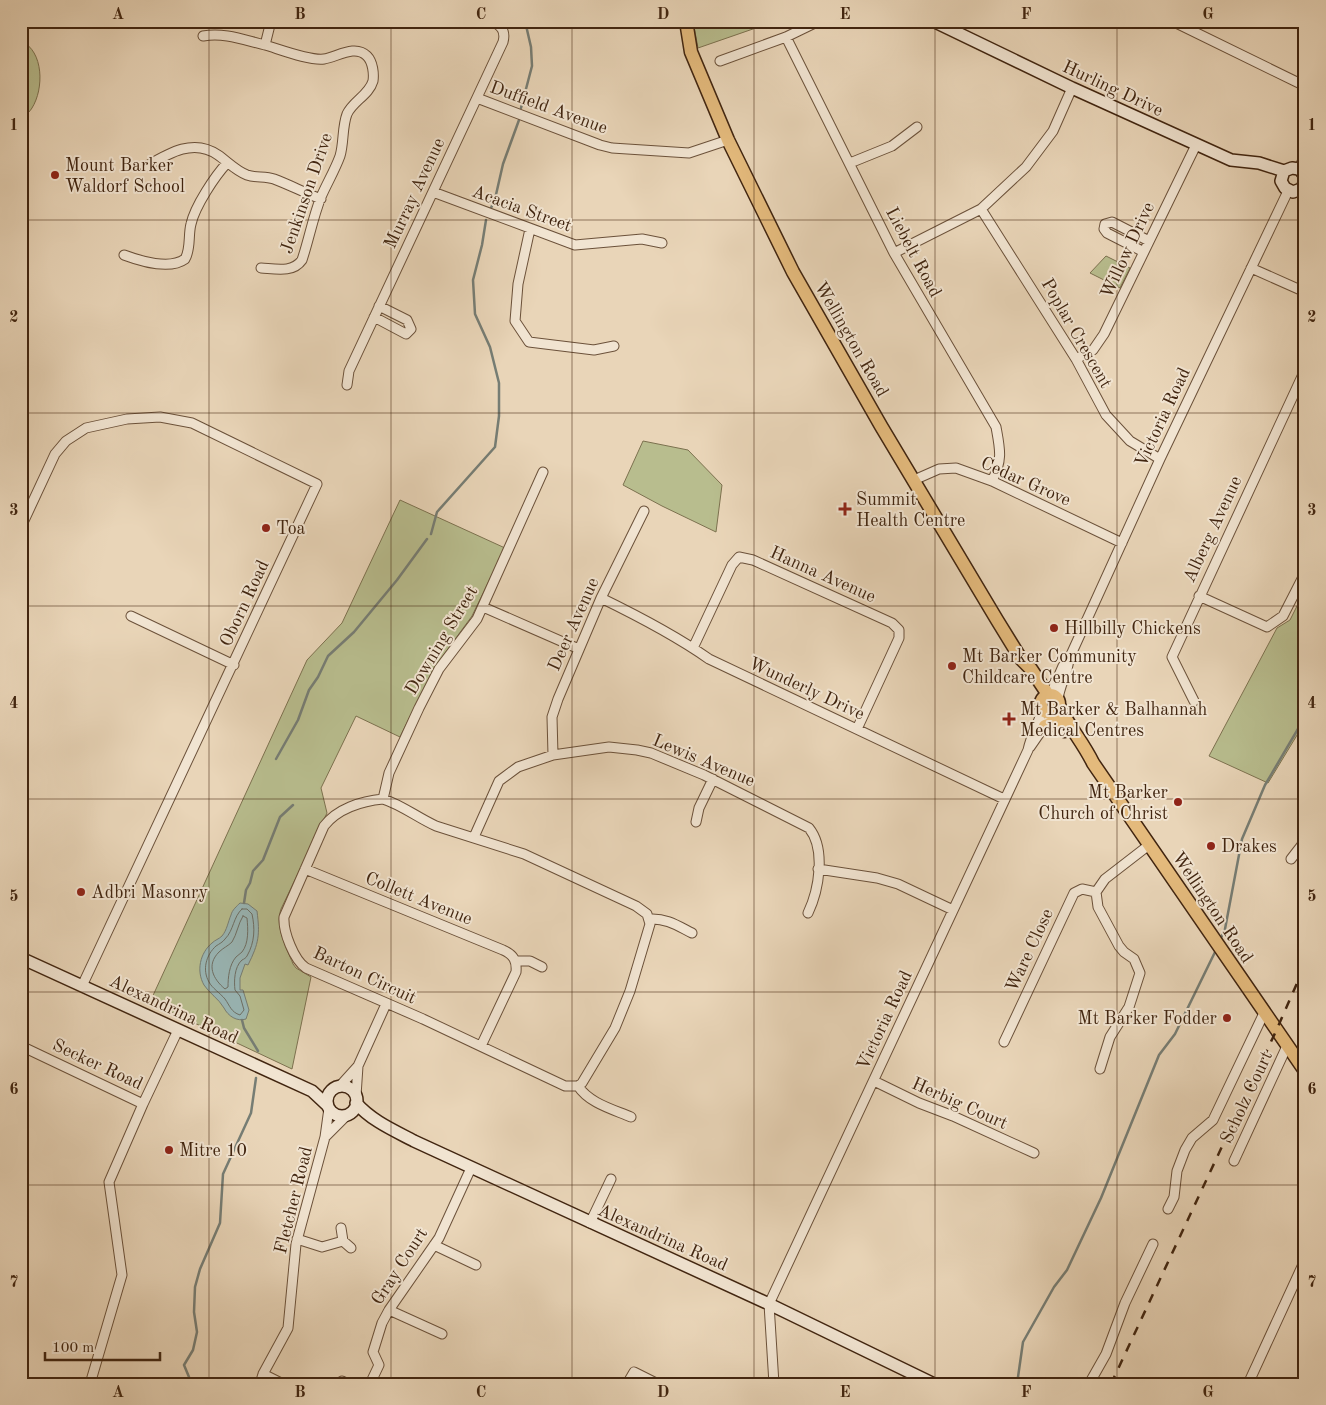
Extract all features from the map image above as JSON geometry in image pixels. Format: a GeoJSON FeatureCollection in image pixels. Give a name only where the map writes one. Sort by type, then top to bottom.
{"type":"FeatureCollection","features":[{"type":"Feature","properties":{"kind":"main road","name":"Wellington Road"},"geometry":{"type":"LineString","coordinates":[[686,21],[691,52],[728,140],[793,272],[914,480],[1021,659],[1040,682],[1063,728],[1093,763],[1305,1071]]}},
{"type":"Feature","properties":{"kind":"main road","name":"Hurling Drive"},"geometry":{"type":"LineString","coordinates":[[933,21],[1072,88],[1231,160],[1259,163],[1284,171]]}},
{"type":"Feature","properties":{"kind":"main road"},"geometry":{"type":"LineString","coordinates":[[1302,172],[1292,168],[1284,171],[1281,181],[1282,185],[1288,191],[1297,191],[1305,183]]}},
{"type":"Feature","properties":{"kind":"main road","name":"Wellington Road"},"geometry":{"type":"LineString","coordinates":[[1021,659],[1022,664],[1068,724],[1093,763]]}},
{"type":"Feature","properties":{"kind":"main road"},"geometry":{"type":"LineString","coordinates":[[1040,682],[1054,684]]}},
{"type":"Feature","properties":{"kind":"main road"},"geometry":{"type":"LineString","coordinates":[[1045,726],[1051,724],[1063,728]]}},
{"type":"Feature","properties":{"kind":"main road","name":"Alexandrina Road"},"geometry":{"type":"LineString","coordinates":[[21,958],[312,1091],[328,1107]]}},
{"type":"Feature","properties":{"kind":"main road"},"geometry":{"type":"LineString","coordinates":[[312,1091],[337,1087],[349,1088],[356,1100],[355,1107],[348,1114],[338,1116],[328,1107],[327,1098],[332,1090],[337,1087]]}},
{"type":"Feature","properties":{"kind":"main road","name":"Alexandrina Road"},"geometry":{"type":"LineString","coordinates":[[356,1100],[365,1112],[378,1122],[414,1142],[769,1304],[934,1384]]}},
{"type":"Feature","properties":{"kind":"main road","name":"Alexandrina Road"},"geometry":{"type":"LineString","coordinates":[[348,1114],[378,1122]]}},
{"type":"Feature","properties":{"kind":"street"},"geometry":{"type":"LineString","coordinates":[[203,36],[222,34],[265,46],[271,21]]}},
{"type":"Feature","properties":{"kind":"street","name":"Murray Avenue"},"geometry":{"type":"LineString","coordinates":[[347,385],[349,371],[505,35],[498,24],[491,21]]}},
{"type":"Feature","properties":{"kind":"street"},"geometry":{"type":"LineString","coordinates":[[720,61],[786,37],[820,21]]}},
{"type":"Feature","properties":{"kind":"street"},"geometry":{"type":"LineString","coordinates":[[1172,21],[1305,86]]}},
{"type":"Feature","properties":{"kind":"street","name":"Liebelt Road"},"geometry":{"type":"LineString","coordinates":[[786,37],[894,254],[996,427],[1001,452],[998,469],[992,481]]}},
{"type":"Feature","properties":{"kind":"street","name":"Jenkinson Drive"},"geometry":{"type":"LineString","coordinates":[[261,268],[280,269],[298,265],[302,260],[320,198],[340,154],[347,116],[372,84],[373,71],[367,55],[359,52],[345,52],[322,60],[265,46]]}},
{"type":"Feature","properties":{"kind":"street"},"geometry":{"type":"LineString","coordinates":[[894,254],[980,209],[1026,168],[1053,131],[1072,88]]}},
{"type":"Feature","properties":{"kind":"street","name":"Duffield Avenue"},"geometry":{"type":"LineString","coordinates":[[477,98],[612,148],[689,154],[728,140]]}},
{"type":"Feature","properties":{"kind":"street"},"geometry":{"type":"LineString","coordinates":[[850,164],[892,146],[917,127]]}},
{"type":"Feature","properties":{"kind":"street","name":"Willow Drive"},"geometry":{"type":"LineString","coordinates":[[1076,359],[1093,350],[1099,344],[1196,145]]}},
{"type":"Feature","properties":{"kind":"street"},"geometry":{"type":"LineString","coordinates":[[147,166],[165,156],[192,147],[209,149],[247,175],[273,179],[320,198]]}},
{"type":"Feature","properties":{"kind":"street"},"geometry":{"type":"LineString","coordinates":[[1302,172],[1305,155]]}},
{"type":"Feature","properties":{"kind":"street"},"geometry":{"type":"LineString","coordinates":[[124,255],[140,261],[173,264],[185,259],[188,252],[191,221],[216,174],[228,162]]}},
{"type":"Feature","properties":{"kind":"street","name":"Victoria Road"},"geometry":{"type":"LineString","coordinates":[[1028,750],[1030,739],[1060,688],[1069,659],[1160,459],[1288,191]]}},
{"type":"Feature","properties":{"kind":"street","name":"Acacia Street"},"geometry":{"type":"LineString","coordinates":[[432,192],[575,245],[642,239],[662,242]]}},
{"type":"Feature","properties":{"kind":"street","name":"Poplar Crescent"},"geometry":{"type":"LineString","coordinates":[[980,209],[1076,359],[1106,415],[1130,441],[1160,459]]}},
{"type":"Feature","properties":{"kind":"street"},"geometry":{"type":"LineString","coordinates":[[1144,252],[1107,233],[1104,229],[1105,224],[1112,222],[1149,241]]}},
{"type":"Feature","properties":{"kind":"street"},"geometry":{"type":"LineString","coordinates":[[530,229],[518,284],[515,321],[529,342],[594,350],[614,346]]}},
{"type":"Feature","properties":{"kind":"street"},"geometry":{"type":"LineString","coordinates":[[1252,268],[1305,292]]}},
{"type":"Feature","properties":{"kind":"street"},"geometry":{"type":"LineString","coordinates":[[374,318],[406,334],[411,329],[407,320],[379,306]]}},
{"type":"Feature","properties":{"kind":"street","name":"Alberg Avenue"},"geometry":{"type":"LineString","coordinates":[[1194,702],[1172,657],[1305,370]]}},
{"type":"Feature","properties":{"kind":"street","name":"Oborn Road"},"geometry":{"type":"LineString","coordinates":[[21,527],[55,454],[66,441],[86,428],[127,419],[160,417],[192,423],[317,484],[234,665],[82,986]]}},
{"type":"Feature","properties":{"kind":"street","name":"Cedar Grove"},"geometry":{"type":"LineString","coordinates":[[914,480],[939,469],[956,468],[992,481],[1122,543]]}},
{"type":"Feature","properties":{"kind":"street","name":"Downing Street"},"geometry":{"type":"LineString","coordinates":[[383,799],[389,773],[439,668],[468,632],[483,607],[543,472]]}},
{"type":"Feature","properties":{"kind":"street","name":"Deer Avenue"},"geometry":{"type":"LineString","coordinates":[[553,755],[552,717],[601,598],[644,510]]}},
{"type":"Feature","properties":{"kind":"street","name":"Hanna Avenue"},"geometry":{"type":"LineString","coordinates":[[693,648],[732,565],[739,557],[753,560],[892,623],[899,630],[899,638],[857,729]]}},
{"type":"Feature","properties":{"kind":"street"},"geometry":{"type":"LineString","coordinates":[[1199,596],[1268,626],[1283,616],[1305,574]]}},
{"type":"Feature","properties":{"kind":"street","name":"Wunderly Drive"},"geometry":{"type":"LineString","coordinates":[[601,598],[641,617],[709,659],[1004,800]]}},
{"type":"Feature","properties":{"kind":"street"},"geometry":{"type":"LineString","coordinates":[[483,607],[579,649]]}},
{"type":"Feature","properties":{"kind":"street"},"geometry":{"type":"LineString","coordinates":[[131,616],[234,665]]}},
{"type":"Feature","properties":{"kind":"street","name":"Victoria Road"},"geometry":{"type":"LineString","coordinates":[[769,1304],[1004,800],[1028,750],[1045,726],[1054,684],[1064,664],[1069,659]]}},
{"type":"Feature","properties":{"kind":"street","name":"Lewis Avenue"},"geometry":{"type":"LineString","coordinates":[[474,838],[499,782],[518,767],[553,755],[609,747],[651,753],[713,779],[809,828],[818,846],[818,869],[814,900],[808,913]]}},
{"type":"Feature","properties":{"kind":"street"},"geometry":{"type":"LineString","coordinates":[[696,822],[699,808],[713,779]]}},
{"type":"Feature","properties":{"kind":"street"},"geometry":{"type":"LineString","coordinates":[[383,799],[402,806],[436,826],[541,861],[643,910],[650,919],[648,932],[630,991],[615,1028],[587,1078],[578,1086],[583,1094],[589,1098],[631,1117]]}},
{"type":"Feature","properties":{"kind":"street","name":"Barton Circuit"},"geometry":{"type":"LineString","coordinates":[[383,799],[361,803],[332,816],[324,826],[284,920],[288,939],[296,959],[306,968],[481,1046],[565,1086],[578,1086]]}},
{"type":"Feature","properties":{"kind":"street"},"geometry":{"type":"LineString","coordinates":[[1291,860],[1305,840]]}},
{"type":"Feature","properties":{"kind":"street"},"geometry":{"type":"LineString","coordinates":[[1100,1069],[1110,1037],[1129,1007],[1140,973],[1134,959],[1119,946],[1102,915],[1096,902],[1096,892],[1105,879],[1149,845]]}},
{"type":"Feature","properties":{"kind":"street","name":"Collett Avenue"},"geometry":{"type":"LineString","coordinates":[[305,869],[503,950],[512,955],[516,962],[530,961],[542,967]]}},
{"type":"Feature","properties":{"kind":"street"},"geometry":{"type":"LineString","coordinates":[[818,869],[877,878],[898,884],[953,910]]}},
{"type":"Feature","properties":{"kind":"street","name":"Ware Close"},"geometry":{"type":"LineString","coordinates":[[1004,1042],[1074,892],[1082,889],[1096,892]]}},
{"type":"Feature","properties":{"kind":"street"},"geometry":{"type":"LineString","coordinates":[[650,919],[659,918],[666,920],[692,933]]}},
{"type":"Feature","properties":{"kind":"street"},"geometry":{"type":"LineString","coordinates":[[481,1046],[516,972],[516,962]]}},
{"type":"Feature","properties":{"kind":"street"},"geometry":{"type":"LineString","coordinates":[[337,1087],[358,1066],[386,1004]]}},
{"type":"Feature","properties":{"kind":"street"},"geometry":{"type":"LineString","coordinates":[[1168,1209],[1174,1197],[1177,1171],[1182,1154],[1192,1138],[1213,1120],[1264,1012]]}},
{"type":"Feature","properties":{"kind":"street","name":"Secker Road"},"geometry":{"type":"LineString","coordinates":[[21,1046],[143,1104],[178,1030]]}},
{"type":"Feature","properties":{"kind":"street","name":"Scholz Court"},"geometry":{"type":"LineString","coordinates":[[1234,1161],[1287,1046]]}},
{"type":"Feature","properties":{"kind":"street"},"geometry":{"type":"LineString","coordinates":[[356,1100],[358,1066]]}},
{"type":"Feature","properties":{"kind":"street","name":"Herbig Court"},"geometry":{"type":"LineString","coordinates":[[874,1081],[919,1103],[953,1116],[1034,1153]]}},
{"type":"Feature","properties":{"kind":"street"},"geometry":{"type":"LineString","coordinates":[[90,1384],[122,1275],[110,1182],[143,1104]]}},
{"type":"Feature","properties":{"kind":"street","name":"Fletcher Road"},"geometry":{"type":"LineString","coordinates":[[260,1384],[263,1374],[288,1328],[297,1239],[325,1138],[328,1107]]}},
{"type":"Feature","properties":{"kind":"street","name":"Fletcher Road"},"geometry":{"type":"LineString","coordinates":[[325,1138],[348,1114]]}},
{"type":"Feature","properties":{"kind":"street","name":"Gray Court"},"geometry":{"type":"LineString","coordinates":[[370,1384],[379,1365],[373,1352],[382,1323],[439,1238],[471,1168]]}},
{"type":"Feature","properties":{"kind":"street"},"geometry":{"type":"LineString","coordinates":[[590,1223],[611,1179]]}},
{"type":"Feature","properties":{"kind":"street"},"geometry":{"type":"LineString","coordinates":[[341,1228],[343,1241],[350,1248]]}},
{"type":"Feature","properties":{"kind":"street"},"geometry":{"type":"LineString","coordinates":[[297,1239],[322,1246],[343,1241]]}},
{"type":"Feature","properties":{"kind":"street"},"geometry":{"type":"LineString","coordinates":[[1089,1384],[1106,1354],[1125,1303],[1153,1244]]}},
{"type":"Feature","properties":{"kind":"street"},"geometry":{"type":"LineString","coordinates":[[434,1245],[476,1265]]}},
{"type":"Feature","properties":{"kind":"street"},"geometry":{"type":"LineString","coordinates":[[1248,1384],[1305,1260]]}},
{"type":"Feature","properties":{"kind":"street"},"geometry":{"type":"LineString","coordinates":[[769,1304],[774,1384]]}},
{"type":"Feature","properties":{"kind":"street"},"geometry":{"type":"LineString","coordinates":[[389,1310],[442,1334]]}},
{"type":"Feature","properties":{"kind":"street"},"geometry":{"type":"LineString","coordinates":[[627,1384],[634,1372],[658,1384]]}},
{"type":"Feature","properties":{"kind":"street"},"geometry":{"type":"LineString","coordinates":[[263,1374],[284,1384]]}},
{"type":"Feature","properties":{"kind":"green space"},"geometry":{"type":"Polygon","coordinates":[[[693,21],[776,21],[698,48],[693,21]]]}},
{"type":"Feature","properties":{"kind":"green space"},"geometry":{"type":"Polygon","coordinates":[[[21,41],[29,46],[34,53],[40,71],[40,81],[39,91],[32,108],[21,119],[21,41]]]}},
{"type":"Feature","properties":{"kind":"green space"},"geometry":{"type":"Polygon","coordinates":[[[1106,256],[1130,268],[1120,288],[1090,273],[1106,256]]]}},
{"type":"Feature","properties":{"kind":"green space"},"geometry":{"type":"Polygon","coordinates":[[[643,441],[688,450],[722,485],[716,532],[623,485],[643,441]]]}},
{"type":"Feature","properties":{"kind":"green space"},"geometry":{"type":"Polygon","coordinates":[[[400,500],[505,548],[472,616],[434,668],[400,737],[356,716],[321,788],[327,813],[281,909],[279,923],[293,964],[311,977],[292,1069],[150,1002],[307,660],[342,623],[400,500]]]}},
{"type":"Feature","properties":{"kind":"green space"},"geometry":{"type":"Polygon","coordinates":[[[1305,590],[1305,722],[1268,783],[1209,756],[1277,628],[1290,620],[1305,590]]]}},
{"type":"Feature","properties":{"kind":"water"},"geometry":{"type":"Polygon","coordinates":[[[240,903],[248,904],[257,911],[258,926],[258,939],[254,951],[248,965],[245,964],[240,978],[240,990],[243,990],[249,1010],[246,1019],[243,1020],[230,1016],[206,988],[200,974],[202,957],[208,947],[224,934],[232,911],[240,903]]]}},
{"type":"Feature","properties":{"kind":"waterway"},"geometry":{"type":"LineString","coordinates":[[521,108],[532,66],[531,47],[525,21]]}},
{"type":"Feature","properties":{"kind":"waterway"},"geometry":{"type":"LineString","coordinates":[[491,208],[503,164],[519,120]]}},
{"type":"Feature","properties":{"kind":"waterway"},"geometry":{"type":"LineString","coordinates":[[431,534],[437,512],[495,447],[499,416],[499,383],[490,347],[475,314],[473,280],[486,220]]}},
{"type":"Feature","properties":{"kind":"waterway"},"geometry":{"type":"LineString","coordinates":[[276,759],[298,720],[309,690],[318,677],[328,656],[354,632],[397,580],[427,539]]}},
{"type":"Feature","properties":{"kind":"waterway"},"geometry":{"type":"LineString","coordinates":[[1220,940],[1225,929],[1242,839],[1265,785],[1305,717]]}},
{"type":"Feature","properties":{"kind":"waterway"},"geometry":{"type":"LineString","coordinates":[[244,903],[246,890],[253,871],[263,860],[280,817],[293,805]]}},
{"type":"Feature","properties":{"kind":"waterway"},"geometry":{"type":"LineString","coordinates":[[1017,1384],[1023,1342],[1054,1287],[1067,1270],[1101,1198],[1159,1055],[1175,1034],[1216,950]]}},
{"type":"Feature","properties":{"kind":"waterway"},"geometry":{"type":"LineString","coordinates":[[242,1020],[244,1028],[258,1051]]}},
{"type":"Feature","properties":{"kind":"waterway"},"geometry":{"type":"LineString","coordinates":[[188,1384],[189,1377],[184,1365],[193,1350],[197,1332],[194,1312],[195,1287],[200,1269],[220,1223],[223,1174],[251,1113],[256,1078]]}},
{"type":"Feature","properties":{"kind":"railway"},"geometry":{"type":"LineString","coordinates":[[1111,1384],[1305,965]]}},
{"type":"Feature","properties":{"kind":"place","name":"Mount Barker Waldorf School"},"geometry":{"type":"Point","coordinates":[55,175]}},
{"type":"Feature","properties":{"kind":"place","name":"Summit Health Centre"},"geometry":{"type":"Point","coordinates":[845,509]}},
{"type":"Feature","properties":{"kind":"place","name":"Toa"},"geometry":{"type":"Point","coordinates":[266,528]}},
{"type":"Feature","properties":{"kind":"place","name":"Hillbilly Chickens"},"geometry":{"type":"Point","coordinates":[1054,628]}},
{"type":"Feature","properties":{"kind":"place","name":"Mt Barker Community Childcare Centre"},"geometry":{"type":"Point","coordinates":[952,666]}},
{"type":"Feature","properties":{"kind":"place","name":"Mt Barker & Balhannah Medical Centres"},"geometry":{"type":"Point","coordinates":[1009,719]}},
{"type":"Feature","properties":{"kind":"place","name":"Mt Barker Church of Christ"},"geometry":{"type":"Point","coordinates":[1178,802]}},
{"type":"Feature","properties":{"kind":"place","name":"Drakes"},"geometry":{"type":"Point","coordinates":[1211,846]}},
{"type":"Feature","properties":{"kind":"place","name":"Adbri Masonry"},"geometry":{"type":"Point","coordinates":[81,892]}},
{"type":"Feature","properties":{"kind":"place","name":"Mt Barker Fodder"},"geometry":{"type":"Point","coordinates":[1227,1018]}},
{"type":"Feature","properties":{"kind":"place","name":"Mitre 10"},"geometry":{"type":"Point","coordinates":[169,1150]}}]}
